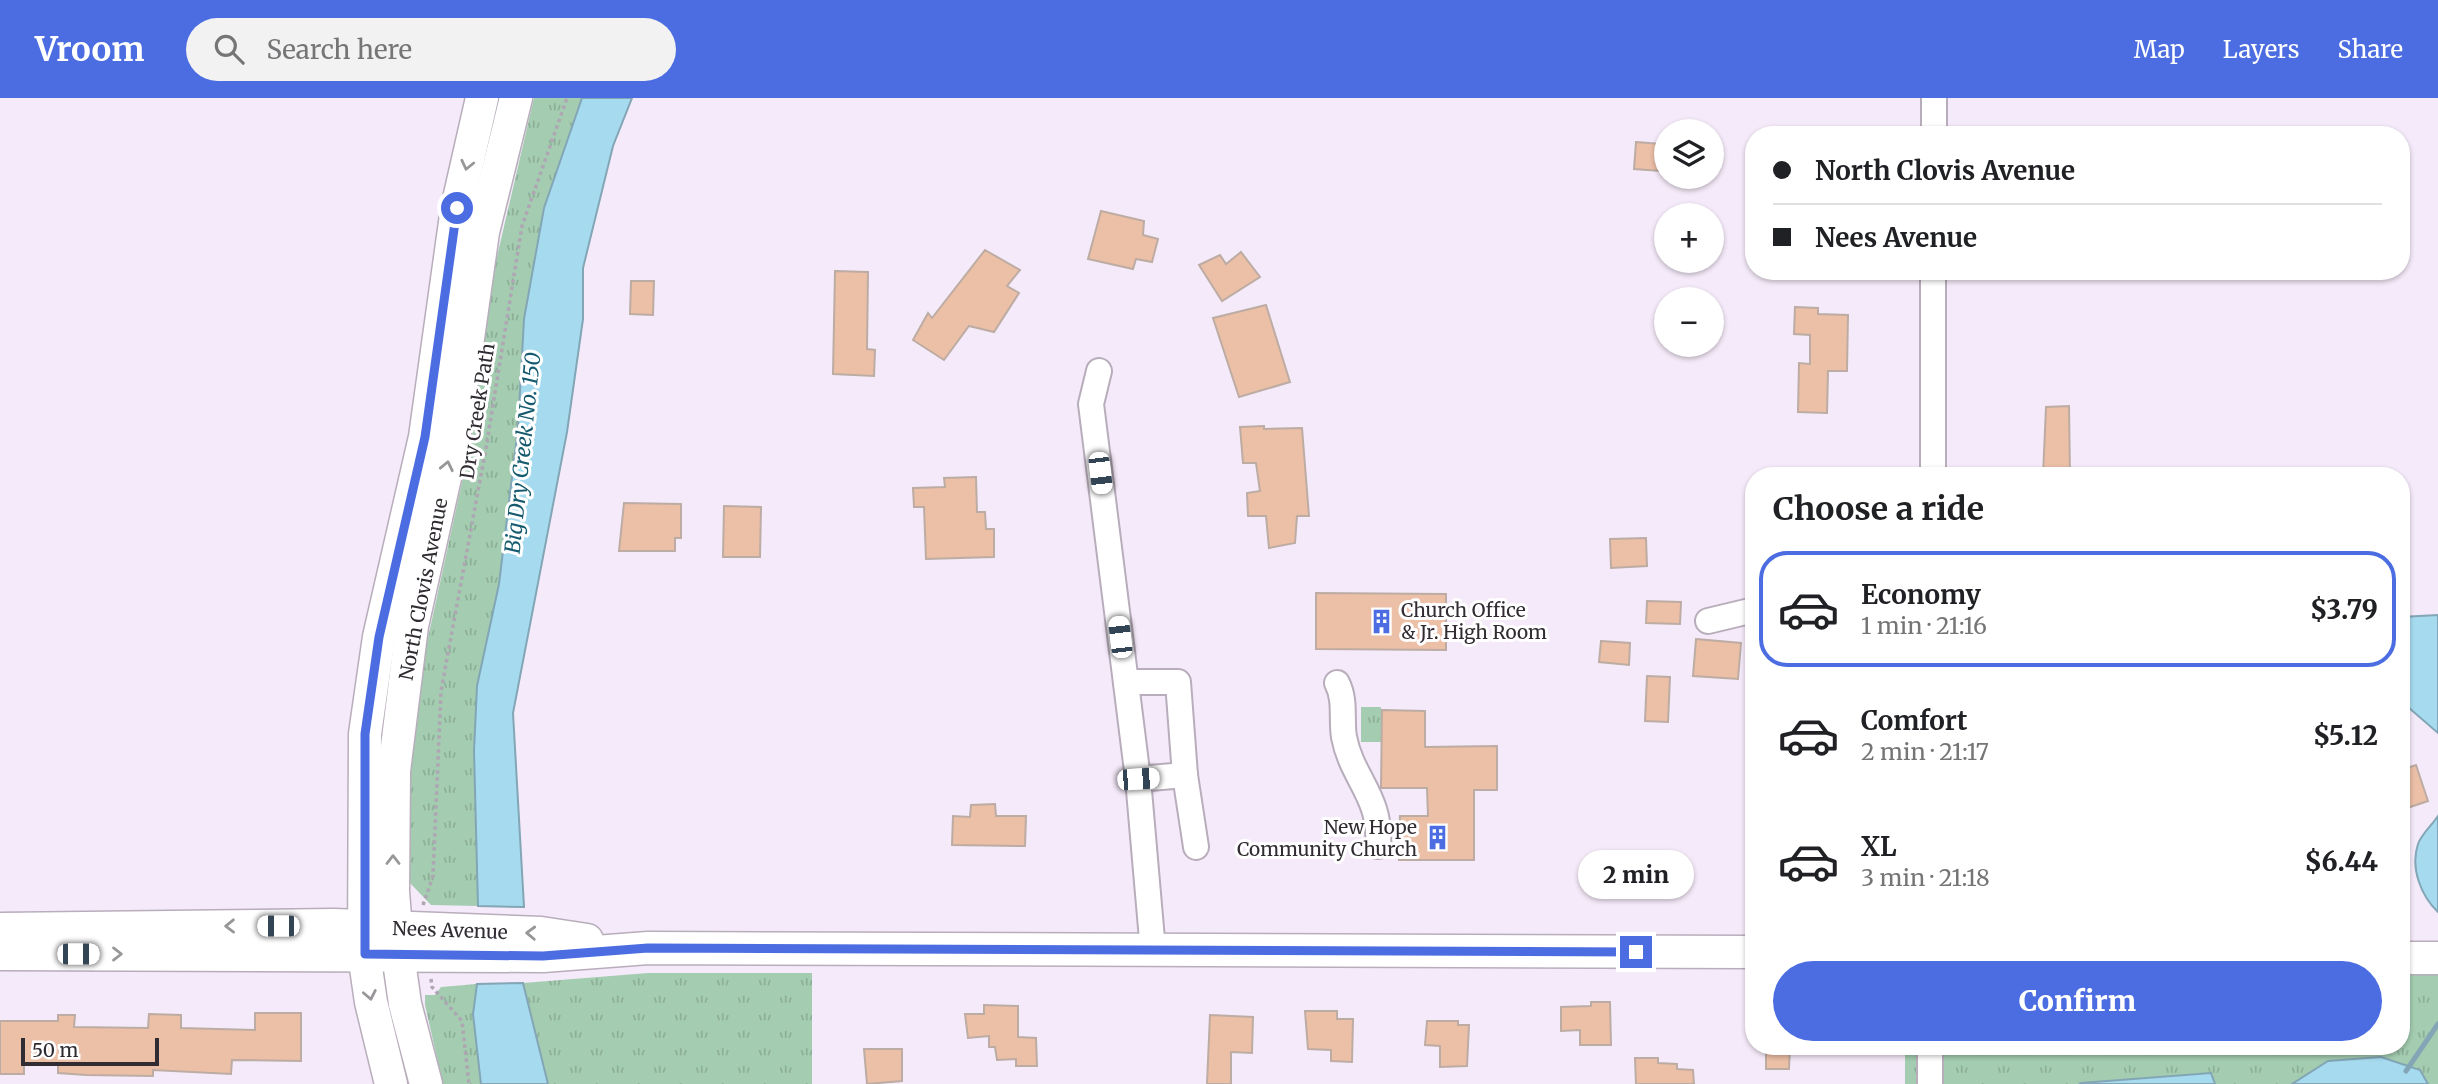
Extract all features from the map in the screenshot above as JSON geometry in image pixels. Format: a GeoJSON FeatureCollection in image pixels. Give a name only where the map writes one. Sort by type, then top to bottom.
{"type":"FeatureCollection","features":[{"type":"Feature","properties":{"kind":"main road","name":"North Clovis Avenue"},"geometry":{"type":"LineString","coordinates":[[391,1084],[371,1002],[364,940],[362,772],[373,668],[425,437],[457,208],[482,98]]}},
{"type":"Feature","properties":{"kind":"main road","name":"North Clovis Avenue"},"geometry":{"type":"LineString","coordinates":[[426,1084],[405,1004],[397,941],[394,771],[412,626],[453,437],[483,233],[516,98]]}},
{"type":"Feature","properties":{"kind":"main road","name":"Nees Avenue"},"geometry":{"type":"LineString","coordinates":[[0,929],[397,941],[541,933],[648,948],[1745,952]]}},
{"type":"Feature","properties":{"kind":"main road","name":"Nees Avenue"},"geometry":{"type":"LineString","coordinates":[[0,954],[364,940]]}},
{"type":"Feature","properties":{"kind":"main road"},"geometry":{"type":"LineString","coordinates":[[2410,958],[2438,958]]}},
{"type":"Feature","properties":{"kind":"street"},"geometry":{"type":"LineString","coordinates":[[1934,98],[1934,126]]}},
{"type":"Feature","properties":{"kind":"street"},"geometry":{"type":"LineString","coordinates":[[1933,280],[1933,467]]}},
{"type":"Feature","properties":{"kind":"street"},"geometry":{"type":"LineString","coordinates":[[1099,371],[1091,404],[1138,779],[1153,951]]}},
{"type":"Feature","properties":{"kind":"street"},"geometry":{"type":"LineString","coordinates":[[1708,621],[1745,612]]}},
{"type":"Feature","properties":{"kind":"street"},"geometry":{"type":"LineString","coordinates":[[1126,682],[1178,682],[1185,775],[1196,847]]}},
{"type":"Feature","properties":{"kind":"street"},"geometry":{"type":"LineString","coordinates":[[1337,683],[1342,692],[1345,739],[1380,822],[1378,846]]}},
{"type":"Feature","properties":{"kind":"street"},"geometry":{"type":"LineString","coordinates":[[1138,779],[1185,775]]}},
{"type":"Feature","properties":{"kind":"street"},"geometry":{"type":"LineString","coordinates":[[1930,1055],[1930,1084]]}},
{"type":"Feature","properties":{"kind":"path","name":"Dry Creek Path"},"geometry":{"type":"LineString","coordinates":[[422,900],[433,876],[441,691],[486,448],[522,226],[567,98]]}},
{"type":"Feature","properties":{"kind":"path"},"geometry":{"type":"LineString","coordinates":[[432,987],[462,1021],[468,1084]]}},
{"type":"Feature","properties":{"kind":"green space"},"geometry":{"type":"Polygon","coordinates":[[[534,98],[582,98],[544,208],[524,319],[518,428],[499,584],[477,686],[474,751],[478,906],[431,905],[410,883],[409,781],[421,670],[472,436],[492,278],[534,98]]]}},
{"type":"Feature","properties":{"kind":"green space"},"geometry":{"type":"Polygon","coordinates":[[[1361,707],[1381,707],[1382,742],[1361,742],[1361,707]]]}},
{"type":"Feature","properties":{"kind":"green space"},"geometry":{"type":"Polygon","coordinates":[[[2438,972],[2438,1084],[1905,1084],[1905,1055],[2410,1055],[2410,973],[2438,972]]]}},
{"type":"Feature","properties":{"kind":"green space"},"geometry":{"type":"Polygon","coordinates":[[[648,973],[812,973],[812,1084],[548,1084],[523,983],[648,973]]]}},
{"type":"Feature","properties":{"kind":"green space"},"geometry":{"type":"Polygon","coordinates":[[[477,984],[473,1014],[481,1084],[443,1084],[425,995],[435,995],[441,987],[477,984]]]}},
{"type":"Feature","properties":{"kind":"water","name":"Big Dry Creek No. 150"},"geometry":{"type":"Polygon","coordinates":[[[582,98],[632,98],[613,146],[583,268],[583,319],[567,432],[513,713],[524,907],[478,906],[474,751],[477,686],[499,584],[518,428],[524,319],[544,208],[582,98]]]}},
{"type":"Feature","properties":{"kind":"water"},"geometry":{"type":"Polygon","coordinates":[[[2438,615],[2438,733],[2410,709],[2410,617],[2438,615]]]}},
{"type":"Feature","properties":{"kind":"water"},"geometry":{"type":"Polygon","coordinates":[[[2438,816],[2438,912],[2422,890],[2415,862],[2419,841],[2438,816]]]}},
{"type":"Feature","properties":{"kind":"water"},"geometry":{"type":"Polygon","coordinates":[[[523,983],[548,1084],[481,1084],[473,1014],[477,984],[523,983]]]}},
{"type":"Feature","properties":{"kind":"water"},"geometry":{"type":"Polygon","coordinates":[[[2381,1057],[2420,1070],[2428,1084],[2292,1084],[2328,1061],[2381,1057]]]}},
{"type":"Feature","properties":{"kind":"water"},"geometry":{"type":"Polygon","coordinates":[[[2211,1073],[2215,1084],[2079,1084],[2081,1083],[2211,1073]]]}},
{"type":"Feature","properties":{"kind":"building"},"geometry":{"type":"Polygon","coordinates":[[[1636,142],[1654,143],[1654,171],[1634,169],[1636,142]]]}},
{"type":"Feature","properties":{"kind":"building"},"geometry":{"type":"Polygon","coordinates":[[[1101,211],[1144,221],[1143,235],[1158,239],[1152,262],[1136,259],[1133,269],[1088,259],[1101,211]]]}},
{"type":"Feature","properties":{"kind":"building"},"geometry":{"type":"Polygon","coordinates":[[[985,250],[1020,270],[1007,286],[1019,293],[994,332],[969,326],[944,360],[913,340],[928,313],[932,318],[985,250]]]}},
{"type":"Feature","properties":{"kind":"building"},"geometry":{"type":"Polygon","coordinates":[[[1241,252],[1260,277],[1222,301],[1199,265],[1220,255],[1226,264],[1241,252]]]}},
{"type":"Feature","properties":{"kind":"building"},"geometry":{"type":"Polygon","coordinates":[[[835,271],[868,272],[867,349],[875,350],[874,376],[833,374],[835,271]]]}},
{"type":"Feature","properties":{"kind":"building"},"geometry":{"type":"Polygon","coordinates":[[[631,281],[654,281],[653,315],[630,314],[631,281]]]}},
{"type":"Feature","properties":{"kind":"building"},"geometry":{"type":"Polygon","coordinates":[[[1266,305],[1290,382],[1239,397],[1213,318],[1266,305]]]}},
{"type":"Feature","properties":{"kind":"building"},"geometry":{"type":"Polygon","coordinates":[[[1795,307],[1818,308],[1818,314],[1848,315],[1847,371],[1828,371],[1827,413],[1798,412],[1799,363],[1810,364],[1810,335],[1794,334],[1795,307]]]}},
{"type":"Feature","properties":{"kind":"building"},"geometry":{"type":"Polygon","coordinates":[[[2069,406],[2070,467],[2043,467],[2046,407],[2069,406]]]}},
{"type":"Feature","properties":{"kind":"building"},"geometry":{"type":"Polygon","coordinates":[[[1264,426],[1264,429],[1302,428],[1309,516],[1297,516],[1295,543],[1269,548],[1266,516],[1248,516],[1247,493],[1260,491],[1256,463],[1243,463],[1240,427],[1264,426]]]}},
{"type":"Feature","properties":{"kind":"building"},"geometry":{"type":"Polygon","coordinates":[[[976,477],[977,512],[985,512],[986,529],[994,529],[994,557],[926,559],[924,507],[914,507],[913,488],[945,487],[944,478],[976,477]]]}},
{"type":"Feature","properties":{"kind":"building"},"geometry":{"type":"Polygon","coordinates":[[[624,503],[681,504],[681,538],[675,538],[675,551],[619,551],[624,503]]]}},
{"type":"Feature","properties":{"kind":"building"},"geometry":{"type":"Polygon","coordinates":[[[724,506],[761,507],[760,557],[723,557],[724,506]]]}},
{"type":"Feature","properties":{"kind":"building"},"geometry":{"type":"Polygon","coordinates":[[[1646,538],[1647,566],[1611,568],[1610,539],[1646,538]]]}},
{"type":"Feature","properties":{"kind":"building","name":"Church Office & Jr. High Room"},"geometry":{"type":"Polygon","coordinates":[[[1316,593],[1446,594],[1446,650],[1316,649],[1316,593]]]}},
{"type":"Feature","properties":{"kind":"building"},"geometry":{"type":"Polygon","coordinates":[[[1647,601],[1681,602],[1680,624],[1646,623],[1647,601]]]}},
{"type":"Feature","properties":{"kind":"building"},"geometry":{"type":"Polygon","coordinates":[[[1696,639],[1741,643],[1738,679],[1693,676],[1696,639]]]}},
{"type":"Feature","properties":{"kind":"building"},"geometry":{"type":"Polygon","coordinates":[[[1601,641],[1630,643],[1629,665],[1599,662],[1601,641]]]}},
{"type":"Feature","properties":{"kind":"building"},"geometry":{"type":"Polygon","coordinates":[[[1647,676],[1670,677],[1668,722],[1645,721],[1647,676]]]}},
{"type":"Feature","properties":{"kind":"building"},"geometry":{"type":"Polygon","coordinates":[[[1382,710],[1425,711],[1425,747],[1497,746],[1497,790],[1474,790],[1474,860],[1399,860],[1400,816],[1428,816],[1427,788],[1381,788],[1382,710]]]}},
{"type":"Feature","properties":{"kind":"building"},"geometry":{"type":"Polygon","coordinates":[[[2416,765],[2428,801],[2410,807],[2410,767],[2416,765]]]}},
{"type":"Feature","properties":{"kind":"building"},"geometry":{"type":"Polygon","coordinates":[[[995,804],[996,816],[1026,816],[1025,846],[952,845],[953,816],[970,817],[971,805],[995,804]]]}},
{"type":"Feature","properties":{"kind":"building"},"geometry":{"type":"Polygon","coordinates":[[[1591,1002],[1610,1002],[1611,1045],[1580,1045],[1580,1030],[1561,1031],[1561,1007],[1591,1006],[1591,1002]]]}},
{"type":"Feature","properties":{"kind":"building"},"geometry":{"type":"Polygon","coordinates":[[[984,1005],[1018,1006],[1018,1037],[1036,1038],[1037,1066],[1016,1066],[1016,1059],[997,1060],[995,1047],[989,1047],[989,1036],[968,1038],[965,1014],[984,1014],[984,1005]]]}},
{"type":"Feature","properties":{"kind":"building"},"geometry":{"type":"Polygon","coordinates":[[[1305,1011],[1337,1011],[1337,1019],[1353,1019],[1352,1062],[1331,1061],[1331,1050],[1308,1049],[1305,1011]]]}},
{"type":"Feature","properties":{"kind":"building"},"geometry":{"type":"Polygon","coordinates":[[[255,1013],[301,1013],[301,1061],[232,1060],[231,1074],[153,1070],[153,1076],[86,1075],[58,1073],[58,1064],[24,1063],[24,1074],[0,1074],[0,1021],[58,1021],[58,1015],[75,1015],[74,1027],[148,1028],[149,1014],[181,1015],[181,1028],[255,1030],[255,1013]]]}},
{"type":"Feature","properties":{"kind":"building"},"geometry":{"type":"Polygon","coordinates":[[[1210,1015],[1253,1017],[1252,1053],[1231,1052],[1231,1084],[1207,1084],[1210,1015]]]}},
{"type":"Feature","properties":{"kind":"building"},"geometry":{"type":"Polygon","coordinates":[[[1427,1021],[1458,1021],[1458,1025],[1469,1025],[1467,1066],[1440,1067],[1440,1046],[1425,1045],[1427,1021]]]}},
{"type":"Feature","properties":{"kind":"building"},"geometry":{"type":"Polygon","coordinates":[[[864,1049],[902,1049],[902,1081],[867,1084],[864,1049]]]}},
{"type":"Feature","properties":{"kind":"building"},"geometry":{"type":"Polygon","coordinates":[[[1766,1055],[1790,1055],[1789,1069],[1766,1069],[1766,1055]]]}},
{"type":"Feature","properties":{"kind":"building"},"geometry":{"type":"Polygon","coordinates":[[[1635,1058],[1658,1058],[1658,1063],[1677,1064],[1677,1069],[1693,1070],[1694,1084],[1636,1084],[1635,1058]]]}},
{"type":"Feature","properties":{"kind":"waterway"},"geometry":{"type":"LineString","coordinates":[[2406,1071],[2438,1024]]}},
{"type":"Feature","properties":{"kind":"place","name":"Church Office & Jr. High Room"},"geometry":{"type":"Point","coordinates":[1381,621]}},
{"type":"Feature","properties":{"kind":"place","name":"New Hope Community Church"},"geometry":{"type":"Point","coordinates":[1437,838]}},
{"type":"Feature","properties":{"kind":"route"},"geometry":{"type":"LineString","coordinates":[[457,208],[425,437],[373,668],[362,772],[365,954],[543,956],[648,948],[1636,952]]}}]}
